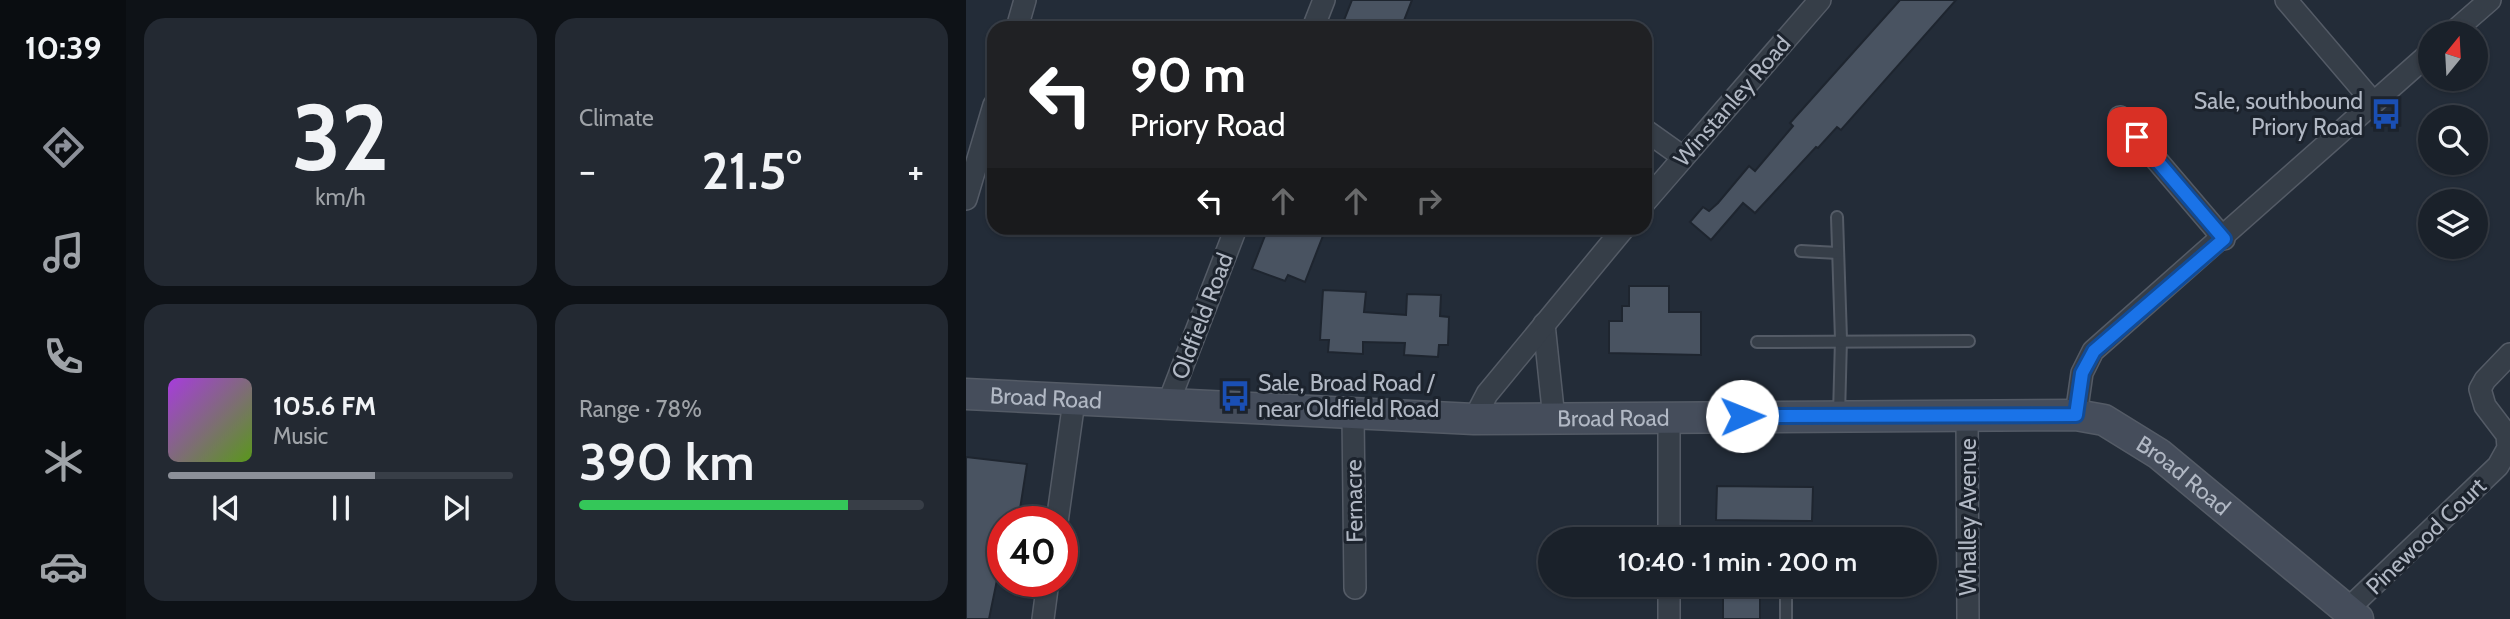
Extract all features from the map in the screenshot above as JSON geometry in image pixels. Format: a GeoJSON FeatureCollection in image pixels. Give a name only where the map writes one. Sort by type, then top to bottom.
{"type":"FeatureCollection","features":[{"type":"Feature","properties":{"kind":"street"},"geometry":{"type":"LineString","coordinates":[[1019,21],[1026,0]]}},
{"type":"Feature","properties":{"kind":"street"},"geometry":{"type":"LineString","coordinates":[[1316,21],[1324,0]]}},
{"type":"Feature","properties":{"kind":"street","name":"Winstanley Road"},"geometry":{"type":"LineString","coordinates":[[1652,194],[1820,0]]}},
{"type":"Feature","properties":{"kind":"street"},"geometry":{"type":"LineString","coordinates":[[2286,0],[2374,102]]}},
{"type":"Feature","properties":{"kind":"street"},"geometry":{"type":"LineString","coordinates":[[2466,21],[2490,0]]}},
{"type":"Feature","properties":{"kind":"street"},"geometry":{"type":"LineString","coordinates":[[2076,415],[2082,373],[2094,351],[2224,239],[2418,63]]}},
{"type":"Feature","properties":{"kind":"street"},"geometry":{"type":"LineString","coordinates":[[2120,117],[2224,239]]}},
{"type":"Feature","properties":{"kind":"street"},"geometry":{"type":"LineString","coordinates":[[966,199],[987,128]]}},
{"type":"Feature","properties":{"kind":"street"},"geometry":{"type":"LineString","coordinates":[[1652,135],[1683,157]]}},
{"type":"Feature","properties":{"kind":"street","name":"Oldfield Road"},"geometry":{"type":"LineString","coordinates":[[1168,404],[1233,235]]}},
{"type":"Feature","properties":{"kind":"street"},"geometry":{"type":"LineString","coordinates":[[1474,419],[1487,394],[1618,235]]}},
{"type":"Feature","properties":{"kind":"street"},"geometry":{"type":"LineString","coordinates":[[1544,324],[1554,419]]}},
{"type":"Feature","properties":{"kind":"street","name":"Pinewood Court"},"geometry":{"type":"LineString","coordinates":[[2352,615],[2505,457],[2507,435],[2485,406],[2480,389],[2510,354]]}},
{"type":"Feature","properties":{"kind":"street","name":"Broad Road"},"geometry":{"type":"LineString","coordinates":[[966,394],[1474,419],[2076,415],[2104,420],[2159,454],[2352,615]]}},
{"type":"Feature","properties":{"kind":"street"},"geometry":{"type":"LineString","coordinates":[[1059,506],[1074,401]]}},
{"type":"Feature","properties":{"kind":"street","name":"Fernacre"},"geometry":{"type":"LineString","coordinates":[[1353,414],[1355,588]]}},
{"type":"Feature","properties":{"kind":"street","name":"Whalley Avenue"},"geometry":{"type":"LineString","coordinates":[[1967,414],[1968,619]]}},
{"type":"Feature","properties":{"kind":"street"},"geometry":{"type":"LineString","coordinates":[[1669,417],[1669,527]]}},
{"type":"Feature","properties":{"kind":"street"},"geometry":{"type":"LineString","coordinates":[[1043,619],[1046,597]]}},
{"type":"Feature","properties":{"kind":"street"},"geometry":{"type":"LineString","coordinates":[[1669,597],[1669,619]]}},
{"type":"Feature","properties":{"kind":"lane"},"geometry":{"type":"LineString","coordinates":[[1837,217],[1841,340],[1839,415]]}},
{"type":"Feature","properties":{"kind":"lane"},"geometry":{"type":"LineString","coordinates":[[1801,251],[1838,253]]}},
{"type":"Feature","properties":{"kind":"lane"},"geometry":{"type":"LineString","coordinates":[[1758,342],[1969,341]]}},
{"type":"Feature","properties":{"kind":"lane"},"geometry":{"type":"LineString","coordinates":[[1786,597],[1786,619]]}},
{"type":"Feature","properties":{"kind":"building"},"geometry":{"type":"Polygon","coordinates":[[[1352,0],[1412,0],[1404,21],[1344,21],[1352,0]]]}},
{"type":"Feature","properties":{"kind":"building"},"geometry":{"type":"Polygon","coordinates":[[[1900,0],[1956,0],[1841,130],[1837,127],[1818,148],[1816,147],[1755,213],[1743,203],[1711,240],[1690,222],[1703,207],[1709,211],[1718,203],[1749,166],[1755,171],[1793,126],[1790,123],[1900,0]]]}},
{"type":"Feature","properties":{"kind":"building"},"geometry":{"type":"Polygon","coordinates":[[[1265,235],[1323,235],[1305,282],[1288,275],[1285,281],[1252,269],[1265,235]]]}},
{"type":"Feature","properties":{"kind":"building"},"geometry":{"type":"Polygon","coordinates":[[[1629,286],[1669,286],[1669,312],[1701,312],[1701,355],[1609,353],[1609,321],[1622,321],[1622,306],[1629,306],[1629,286]]]}},
{"type":"Feature","properties":{"kind":"building"},"geometry":{"type":"Polygon","coordinates":[[[1323,290],[1366,292],[1364,312],[1406,315],[1407,294],[1441,295],[1440,316],[1449,317],[1448,345],[1439,345],[1438,357],[1404,355],[1405,343],[1363,342],[1363,354],[1328,352],[1329,340],[1320,340],[1323,290]]]}},
{"type":"Feature","properties":{"kind":"building"},"geometry":{"type":"Polygon","coordinates":[[[966,457],[1027,464],[1020,506],[987,506],[987,597],[994,597],[989,619],[966,619],[966,457]]]}},
{"type":"Feature","properties":{"kind":"building"},"geometry":{"type":"Polygon","coordinates":[[[1717,486],[1813,487],[1812,521],[1716,520],[1717,486]]]}},
{"type":"Feature","properties":{"kind":"building"},"geometry":{"type":"Polygon","coordinates":[[[1723,597],[1760,597],[1760,619],[1723,619],[1723,597]]]}},
{"type":"Feature","properties":{"kind":"place","name":"Sale, southbound Priory Road"},"geometry":{"type":"Point","coordinates":[2386,114]}},
{"type":"Feature","properties":{"kind":"place","name":"Sale, Broad Road / near Oldfield Road"},"geometry":{"type":"Point","coordinates":[1235,396]}},
{"type":"Feature","properties":{"kind":"route"},"geometry":{"type":"LineString","coordinates":[[1742,416],[2076,415],[2082,373],[2094,351],[2224,239],[2137,137]]}}]}
